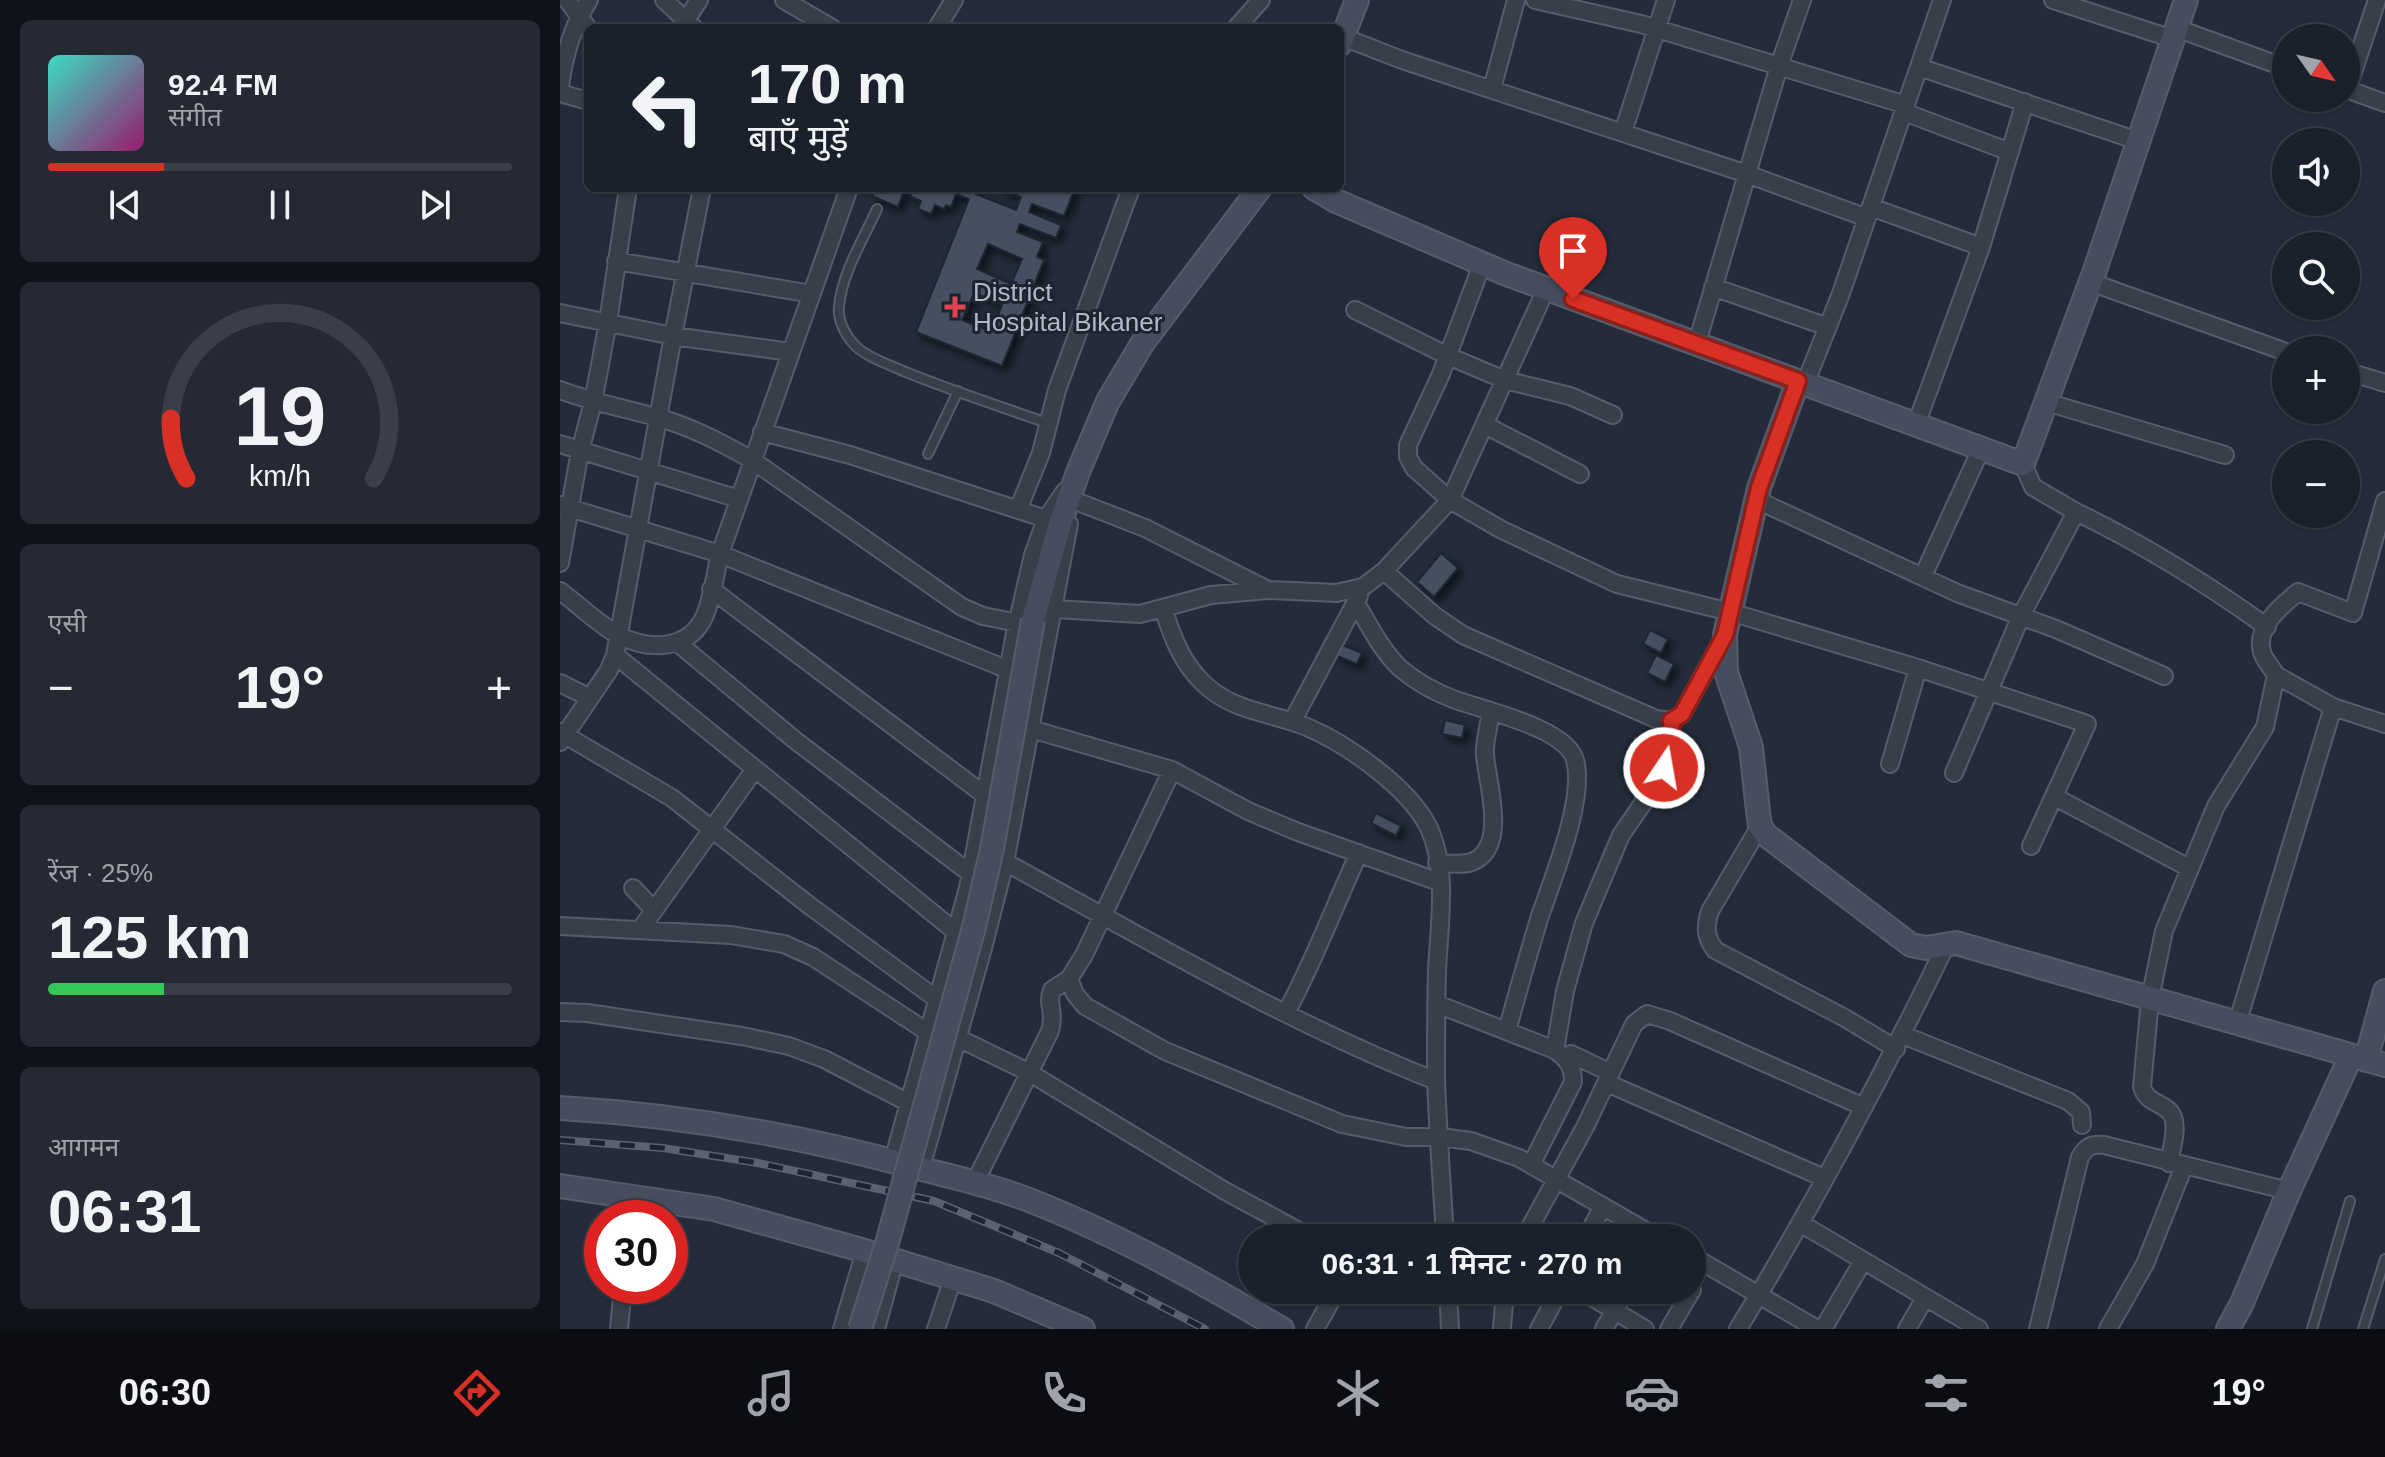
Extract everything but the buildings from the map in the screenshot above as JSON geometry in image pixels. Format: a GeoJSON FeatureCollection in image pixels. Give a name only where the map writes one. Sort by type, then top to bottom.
{"type":"FeatureCollection","features":[{"type":"Feature","properties":{"kind":"street"},"geometry":{"type":"LineString","coordinates":[[567,0],[584,22]]}},
{"type":"Feature","properties":{"kind":"street"},"geometry":{"type":"LineString","coordinates":[[584,99],[560,90],[562,61],[584,22],[589,0]]}},
{"type":"Feature","properties":{"kind":"street"},"geometry":{"type":"LineString","coordinates":[[664,0],[685,24]]}},
{"type":"Feature","properties":{"kind":"street"},"geometry":{"type":"LineString","coordinates":[[688,24],[699,0]]}},
{"type":"Feature","properties":{"kind":"street"},"geometry":{"type":"LineString","coordinates":[[784,0],[825,24]]}},
{"type":"Feature","properties":{"kind":"street"},"geometry":{"type":"LineString","coordinates":[[934,0],[951,5],[939,24]]}},
{"type":"Feature","properties":{"kind":"street"},"geometry":{"type":"LineString","coordinates":[[1240,24],[1261,0]]}},
{"type":"Feature","properties":{"kind":"street"},"geometry":{"type":"LineString","coordinates":[[1344,36],[1357,0]]}},
{"type":"Feature","properties":{"kind":"street"},"geometry":{"type":"LineString","coordinates":[[1492,89],[1516,0]]}},
{"type":"Feature","properties":{"kind":"street"},"geometry":{"type":"LineString","coordinates":[[1535,0],[1656,29],[1779,66],[1905,109],[2010,152]]}},
{"type":"Feature","properties":{"kind":"street"},"geometry":{"type":"LineString","coordinates":[[1623,132],[1666,0]]}},
{"type":"Feature","properties":{"kind":"street"},"geometry":{"type":"LineString","coordinates":[[1697,343],[1779,66],[1802,0]]}},
{"type":"Feature","properties":{"kind":"street"},"geometry":{"type":"LineString","coordinates":[[1942,0],[1828,327],[1801,382],[1757,500],[1730,612],[1725,635],[1726,672],[1751,747],[1760,826],[1772,841],[1902,940],[1917,947],[1956,943],[2367,1060]]}},
{"type":"Feature","properties":{"kind":"street"},"geometry":{"type":"LineString","coordinates":[[2053,0],[2272,64]]}},
{"type":"Feature","properties":{"kind":"street"},"geometry":{"type":"LineString","coordinates":[[2186,0],[2090,282],[2023,464],[2033,487],[2120,534],[2233,602],[2267,627]]}},
{"type":"Feature","properties":{"kind":"street"},"geometry":{"type":"LineString","coordinates":[[2360,49],[2377,0]]}},
{"type":"Feature","properties":{"kind":"street"},"geometry":{"type":"LineString","coordinates":[[1344,42],[1981,247]]}},
{"type":"Feature","properties":{"kind":"street"},"geometry":{"type":"LineString","coordinates":[[1919,67],[2138,141]]}},
{"type":"Feature","properties":{"kind":"street"},"geometry":{"type":"LineString","coordinates":[[2360,94],[2385,103]]}},
{"type":"Feature","properties":{"kind":"street"},"geometry":{"type":"LineString","coordinates":[[1916,425],[1981,247],[2025,102]]}},
{"type":"Feature","properties":{"kind":"street"},"geometry":{"type":"LineString","coordinates":[[560,563],[564,506],[593,402],[627,192]]}},
{"type":"Feature","properties":{"kind":"street"},"geometry":{"type":"LineString","coordinates":[[701,192],[615,655],[562,737],[672,798],[810,906],[938,1000]]}},
{"type":"Feature","properties":{"kind":"street"},"geometry":{"type":"LineString","coordinates":[[560,591],[619,635],[650,646],[679,644],[695,630],[705,615],[720,554],[848,192]]}},
{"type":"Feature","properties":{"kind":"street"},"geometry":{"type":"LineString","coordinates":[[1018,510],[1038,463],[1047,423],[1130,192]]}},
{"type":"Feature","properties":{"kind":"street"},"geometry":{"type":"LineString","coordinates":[[893,1161],[971,874],[1009,670],[1078,472],[1108,401],[1142,344],[1257,192]]}},
{"type":"Feature","properties":{"kind":"street"},"geometry":{"type":"LineString","coordinates":[[1322,192],[1482,264],[1546,289],[2023,464]]}},
{"type":"Feature","properties":{"kind":"street"},"geometry":{"type":"LineString","coordinates":[[616,261],[812,294]]}},
{"type":"Feature","properties":{"kind":"street"},"geometry":{"type":"LineString","coordinates":[[1482,264],[1448,356],[1408,445],[1408,457],[1414,468],[1450,500],[1502,530],[1617,584],[1730,612],[1918,668],[2087,724],[2031,846]]}},
{"type":"Feature","properties":{"kind":"street"},"geometry":{"type":"LineString","coordinates":[[2090,282],[2272,347]]}},
{"type":"Feature","properties":{"kind":"street"},"geometry":{"type":"LineString","coordinates":[[1713,287],[1828,327]]}},
{"type":"Feature","properties":{"kind":"street"},"geometry":{"type":"LineString","coordinates":[[1292,722],[1359,595],[1450,500],[1546,289]]}},
{"type":"Feature","properties":{"kind":"street"},"geometry":{"type":"LineString","coordinates":[[1355,310],[1505,380],[1570,396],[1613,415]]}},
{"type":"Feature","properties":{"kind":"street"},"geometry":{"type":"LineString","coordinates":[[560,313],[673,336],[790,352]]}},
{"type":"Feature","properties":{"kind":"street"},"geometry":{"type":"LineString","coordinates":[[2360,375],[2385,383]]}},
{"type":"Feature","properties":{"kind":"street"},"geometry":{"type":"LineString","coordinates":[[560,390],[593,402],[658,417],[711,438],[752,460],[962,607],[983,616],[1025,621]]}},
{"type":"Feature","properties":{"kind":"street"},"geometry":{"type":"LineString","coordinates":[[2046,402],[2225,455]]}},
{"type":"Feature","properties":{"kind":"street"},"geometry":{"type":"LineString","coordinates":[[1485,425],[1580,474]]}},
{"type":"Feature","properties":{"kind":"street"},"geometry":{"type":"LineString","coordinates":[[762,432],[850,455],[1046,519]]}},
{"type":"Feature","properties":{"kind":"street"},"geometry":{"type":"LineString","coordinates":[[560,444],[739,499]]}},
{"type":"Feature","properties":{"kind":"street"},"geometry":{"type":"LineString","coordinates":[[1923,576],[1981,449]]}},
{"type":"Feature","properties":{"kind":"street"},"geometry":{"type":"LineString","coordinates":[[921,1168],[1005,862],[1078,472]]}},
{"type":"Feature","properties":{"kind":"street"},"geometry":{"type":"LineString","coordinates":[[860,1329],[974,927],[992,849],[1033,555],[1046,519],[1078,472]]}},
{"type":"Feature","properties":{"kind":"street"},"geometry":{"type":"LineString","coordinates":[[1073,500],[1145,528],[1268,590]]}},
{"type":"Feature","properties":{"kind":"street"},"geometry":{"type":"LineString","coordinates":[[1757,500],[1957,593],[2021,616],[2164,676]]}},
{"type":"Feature","properties":{"kind":"street"},"geometry":{"type":"LineString","coordinates":[[2385,501],[2353,613],[2298,592],[2273,613],[2262,652],[2276,675],[2333,707],[2385,724]]}},
{"type":"Feature","properties":{"kind":"street"},"geometry":{"type":"LineString","coordinates":[[564,506],[720,554],[1009,670]]}},
{"type":"Feature","properties":{"kind":"street"},"geometry":{"type":"LineString","coordinates":[[1954,773],[2021,616],[2076,512]]}},
{"type":"Feature","properties":{"kind":"street"},"geometry":{"type":"LineString","coordinates":[[1384,571],[1435,616],[1463,635],[1641,714],[1671,721],[1682,714],[1725,635]]}},
{"type":"Feature","properties":{"kind":"street"},"geometry":{"type":"LineString","coordinates":[[711,589],[986,796]]}},
{"type":"Feature","properties":{"kind":"street"},"geometry":{"type":"LineString","coordinates":[[1054,609],[1140,614],[1211,595],[1268,590],[1359,595]]}},
{"type":"Feature","properties":{"kind":"street"},"geometry":{"type":"LineString","coordinates":[[1359,595],[1385,652],[1401,669],[1450,697],[1549,733],[1571,749],[1576,761],[1574,800],[1566,837],[1507,1031]]}},
{"type":"Feature","properties":{"kind":"street"},"geometry":{"type":"LineString","coordinates":[[1163,608],[1180,653],[1203,683],[1232,704],[1309,728],[1347,750],[1369,764],[1407,798],[1428,826],[1439,882],[1436,1081],[1444,1224]]}},
{"type":"Feature","properties":{"kind":"street"},"geometry":{"type":"LineString","coordinates":[[679,644],[796,741],[971,874]]}},
{"type":"Feature","properties":{"kind":"street"},"geometry":{"type":"LineString","coordinates":[[615,655],[956,932]]}},
{"type":"Feature","properties":{"kind":"street"},"geometry":{"type":"LineString","coordinates":[[1890,764],[1918,668]]}},
{"type":"Feature","properties":{"kind":"street"},"geometry":{"type":"LineString","coordinates":[[2108,1329],[2145,1264],[2177,1165],[2173,1117],[2164,1107],[2147,1098],[2142,1087],[2150,999],[2164,931],[2216,806],[2265,727],[2276,675]]}},
{"type":"Feature","properties":{"kind":"street"},"geometry":{"type":"LineString","coordinates":[[560,683],[590,698]]}},
{"type":"Feature","properties":{"kind":"street"},"geometry":{"type":"LineString","coordinates":[[2237,1024],[2333,707]]}},
{"type":"Feature","properties":{"kind":"street"},"geometry":{"type":"LineString","coordinates":[[1437,863],[1472,862],[1481,857],[1488,845],[1493,828],[1493,808],[1484,752],[1491,712]]}},
{"type":"Feature","properties":{"kind":"street"},"geometry":{"type":"LineString","coordinates":[[1531,1165],[1573,1082],[1573,1070],[1563,1052],[1565,991],[1584,923],[1621,835],[1657,783],[1673,741],[1671,721]]}},
{"type":"Feature","properties":{"kind":"street"},"geometry":{"type":"LineString","coordinates":[[1031,729],[1172,770],[1248,811],[1439,882]]}},
{"type":"Feature","properties":{"kind":"street"},"geometry":{"type":"LineString","coordinates":[[640,930],[755,769]]}},
{"type":"Feature","properties":{"kind":"street"},"geometry":{"type":"LineString","coordinates":[[975,1182],[1054,1020],[1050,995],[1056,986],[1069,979],[1172,770]]}},
{"type":"Feature","properties":{"kind":"street"},"geometry":{"type":"LineString","coordinates":[[2055,797],[2189,868]]}},
{"type":"Feature","properties":{"kind":"street"},"geometry":{"type":"LineString","coordinates":[[1760,826],[1710,911],[1706,925],[1707,939],[1715,950],[1845,1018],[1899,1042],[2068,1101],[2081,1112],[2082,1125]]}},
{"type":"Feature","properties":{"kind":"street"},"geometry":{"type":"LineString","coordinates":[[1286,1013],[1312,966],[1327,921],[1359,853]]}},
{"type":"Feature","properties":{"kind":"street"},"geometry":{"type":"LineString","coordinates":[[1005,862],[1225,984],[1397,1066],[1436,1081]]}},
{"type":"Feature","properties":{"kind":"street"},"geometry":{"type":"LineString","coordinates":[[633,888],[654,910]]}},
{"type":"Feature","properties":{"kind":"street"},"geometry":{"type":"LineString","coordinates":[[560,926],[731,935],[784,944],[813,957],[929,1033]]}},
{"type":"Feature","properties":{"kind":"street"},"geometry":{"type":"LineString","coordinates":[[1738,1329],[1864,1107],[1947,943]]}},
{"type":"Feature","properties":{"kind":"street"},"geometry":{"type":"LineString","coordinates":[[1069,979],[1075,994],[1085,1006],[1165,1051],[1292,1106],[1342,1124],[1376,1133],[1471,1141],[1531,1165],[1633,1224]]}},
{"type":"Feature","properties":{"kind":"street"},"geometry":{"type":"LineString","coordinates":[[2228,1329],[2289,1191],[2367,1060],[2385,991]]}},
{"type":"Feature","properties":{"kind":"street"},"geometry":{"type":"LineString","coordinates":[[1437,1004],[1563,1052],[1609,1078],[1824,1178]]}},
{"type":"Feature","properties":{"kind":"street"},"geometry":{"type":"LineString","coordinates":[[560,1012],[587,1013],[742,1036],[789,1046],[824,1059],[909,1103]]}},
{"type":"Feature","properties":{"kind":"street"},"geometry":{"type":"LineString","coordinates":[[1532,1224],[1634,1024],[1647,1014],[1864,1107]]}},
{"type":"Feature","properties":{"kind":"street"},"geometry":{"type":"LineString","coordinates":[[958,1038],[1030,1073],[1225,1191],[1286,1224]]}},
{"type":"Feature","properties":{"kind":"street"},"geometry":{"type":"LineString","coordinates":[[560,1108],[618,1111],[789,1138],[975,1182],[1033,1201],[1103,1231],[1282,1329]]}},
{"type":"Feature","properties":{"kind":"street"},"geometry":{"type":"LineString","coordinates":[[2038,1329],[2080,1157],[2092,1144],[2289,1191]]}},
{"type":"Feature","properties":{"kind":"street"},"geometry":{"type":"LineString","coordinates":[[560,1186],[610,1200]]}},
{"type":"Feature","properties":{"kind":"street"},"geometry":{"type":"LineString","coordinates":[[1593,1224],[1603,1206]]}},
{"type":"Feature","properties":{"kind":"street"},"geometry":{"type":"LineString","coordinates":[[688,1208],[714,1209],[895,1260],[994,1291],[1083,1329]]}},
{"type":"Feature","properties":{"kind":"street"},"geometry":{"type":"LineString","coordinates":[[1800,1223],[1969,1326]]}},
{"type":"Feature","properties":{"kind":"street"},"geometry":{"type":"LineString","coordinates":[[842,1329],[865,1251]]}},
{"type":"Feature","properties":{"kind":"street"},"geometry":{"type":"LineString","coordinates":[[876,1329],[895,1260]]}},
{"type":"Feature","properties":{"kind":"street"},"geometry":{"type":"LineString","coordinates":[[1706,1264],[1820,1329],[1863,1261]]}},
{"type":"Feature","properties":{"kind":"street"},"geometry":{"type":"LineString","coordinates":[[936,1329],[953,1278]]}},
{"type":"Feature","properties":{"kind":"street"},"geometry":{"type":"LineString","coordinates":[[1907,1329],[1925,1298]]}},
{"type":"Feature","properties":{"kind":"street"},"geometry":{"type":"LineString","coordinates":[[619,1329],[621,1304]]}},
{"type":"Feature","properties":{"kind":"street"},"geometry":{"type":"LineString","coordinates":[[1315,1329],[1329,1304]]}},
{"type":"Feature","properties":{"kind":"street"},"geometry":{"type":"LineString","coordinates":[[1449,1304],[1450,1329]]}},
{"type":"Feature","properties":{"kind":"street"},"geometry":{"type":"LineString","coordinates":[[1502,1329],[1504,1304]]}},
{"type":"Feature","properties":{"kind":"street"},"geometry":{"type":"LineString","coordinates":[[1539,1329],[1552,1304]]}},
{"type":"Feature","properties":{"kind":"street"},"geometry":{"type":"LineString","coordinates":[[1603,1304],[1645,1329]]}},
{"type":"Feature","properties":{"kind":"street"},"geometry":{"type":"LineString","coordinates":[[1604,1329],[1618,1304]]}},
{"type":"Feature","properties":{"kind":"street"},"geometry":{"type":"LineString","coordinates":[[1669,1329],[1684,1304]]}},
{"type":"Feature","properties":{"kind":"lane"},"geometry":{"type":"LineString","coordinates":[[877,209],[843,286],[838,308],[841,324],[850,339],[871,357],[1047,423]]}},
{"type":"Feature","properties":{"kind":"lane"},"geometry":{"type":"LineString","coordinates":[[928,454],[958,391]]}},
{"type":"Feature","properties":{"kind":"lane"},"geometry":{"type":"LineString","coordinates":[[2312,1329],[2350,1201]]}},
{"type":"Feature","properties":{"kind":"lane"},"geometry":{"type":"LineString","coordinates":[[2363,1329],[2385,1259]]}},
{"type":"Feature","properties":{"kind":"railway"},"geometry":{"type":"LineString","coordinates":[[560,1140],[663,1148],[758,1163],[934,1201],[1059,1253],[1205,1329]]}},
{"type":"Feature","properties":{"kind":"place","name":"District Hospital Bikaner"},"geometry":{"type":"Point","coordinates":[955,307]}},
{"type":"Feature","properties":{"kind":"route"},"geometry":{"type":"LineString","coordinates":[[1573,299],[1798,381],[1759,488],[1725,635],[1682,714],[1671,721],[1673,741],[1664,768]]}}]}
